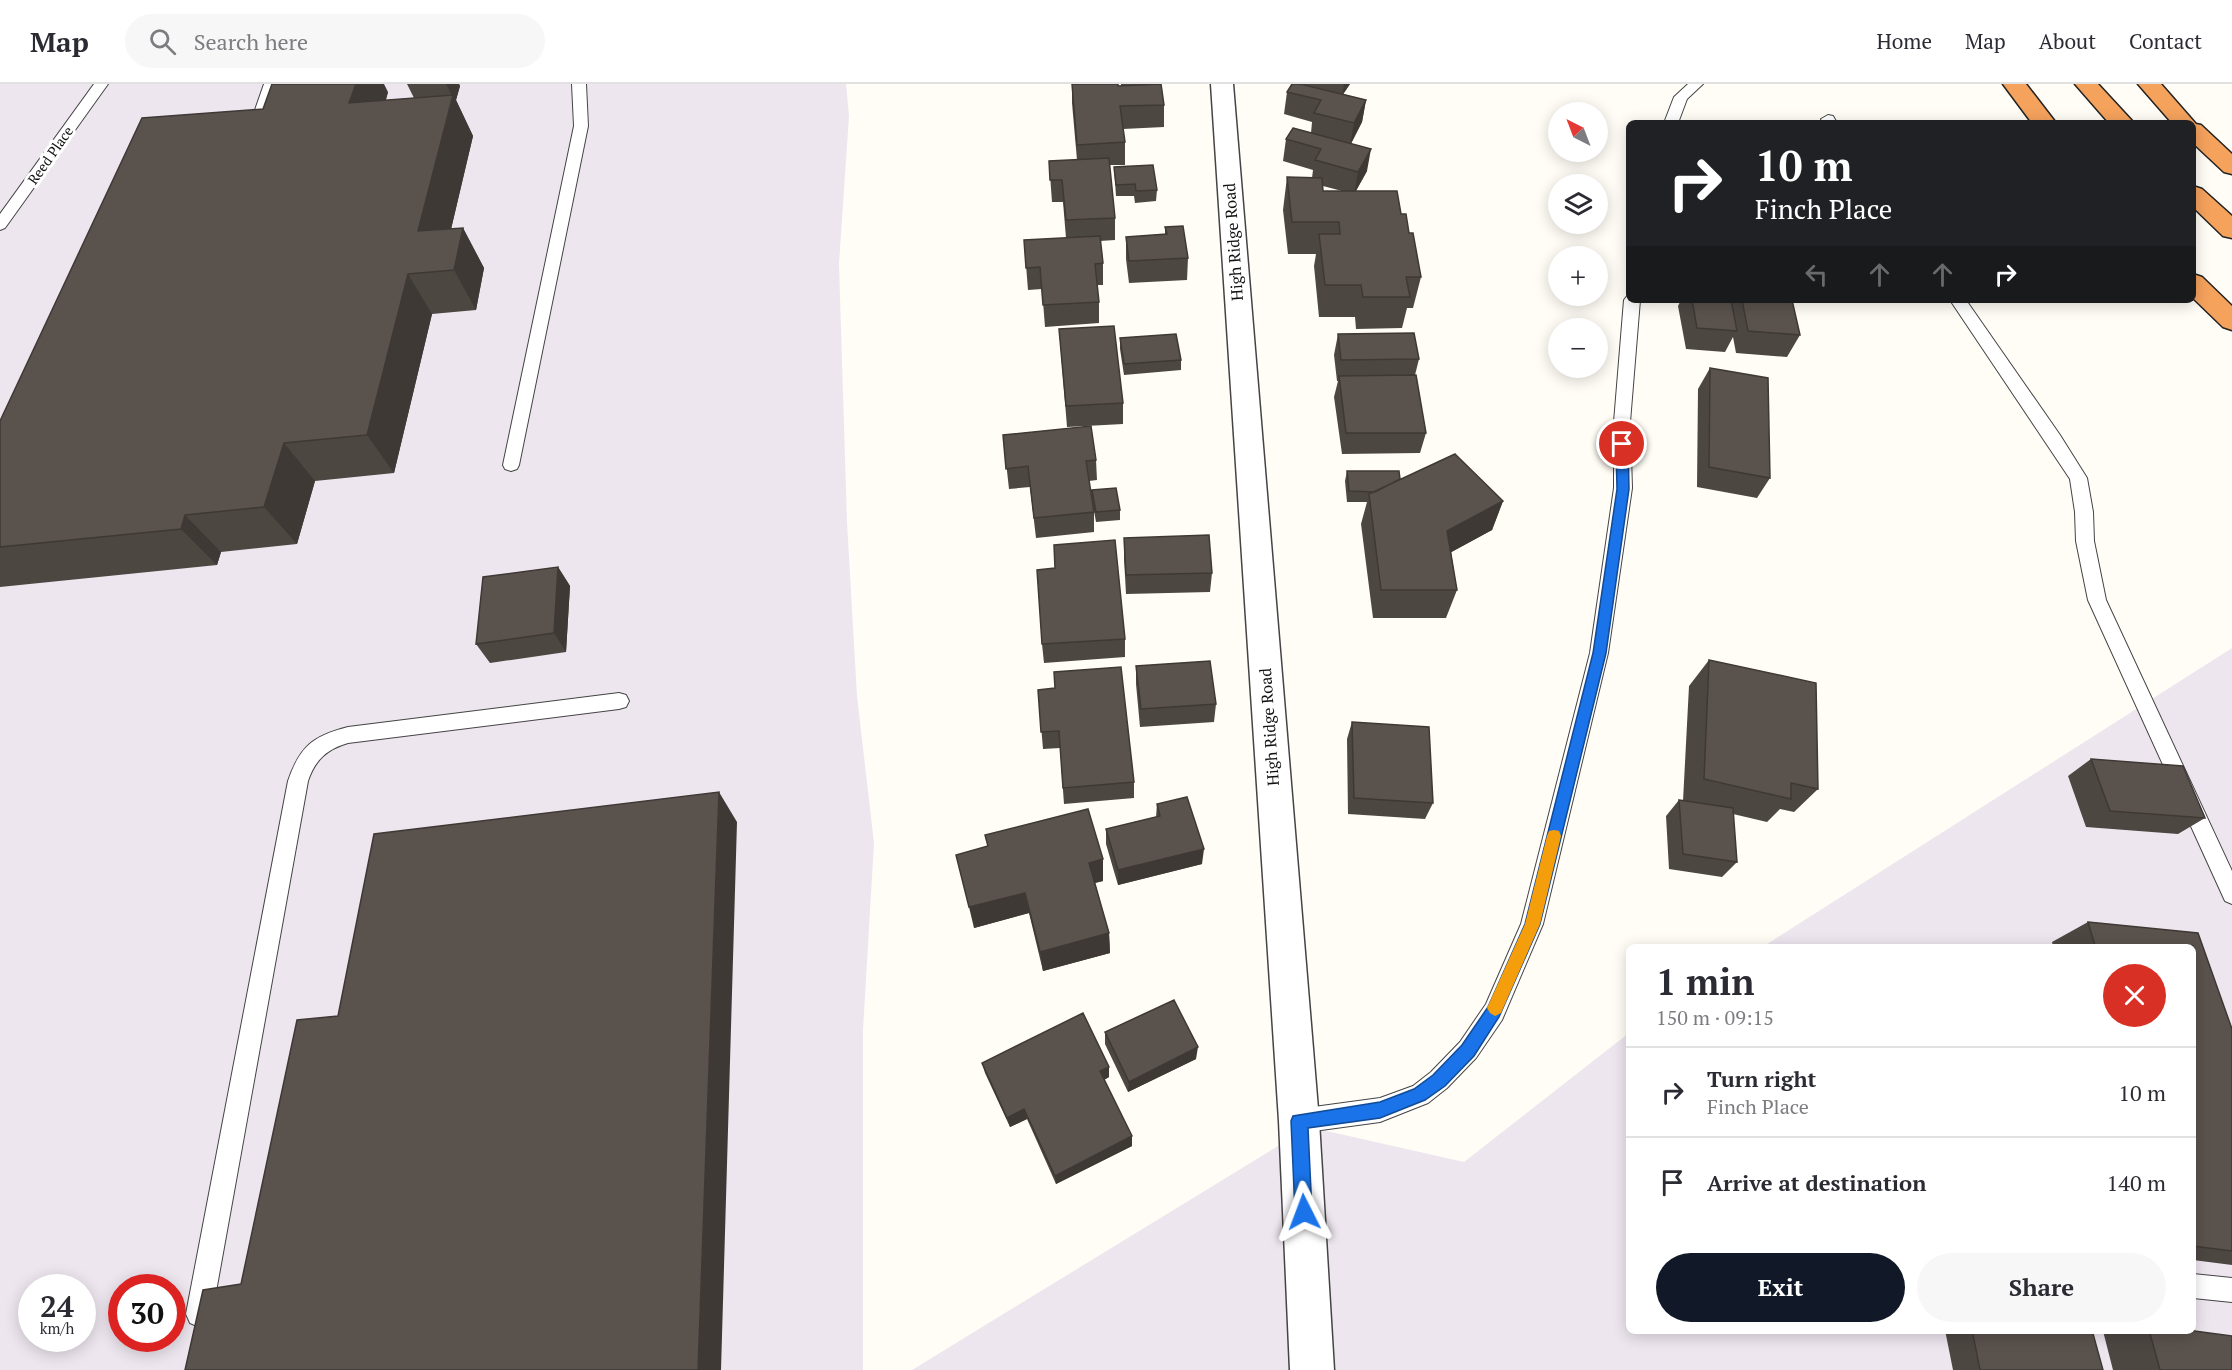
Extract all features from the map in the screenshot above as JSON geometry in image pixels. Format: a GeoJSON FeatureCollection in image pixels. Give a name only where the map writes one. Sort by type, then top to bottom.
{"type":"FeatureCollection","features":[{"type":"Feature","properties":{"kind":"highway"},"geometry":{"type":"LineString","coordinates":[[2014,84],[2042,120]]}},
{"type":"Feature","properties":{"kind":"highway"},"geometry":{"type":"LineString","coordinates":[[2086,84],[2119,120]]}},
{"type":"Feature","properties":{"kind":"highway"},"geometry":{"type":"LineString","coordinates":[[2149,84],[2182,120]]}},
{"type":"Feature","properties":{"kind":"highway"},"geometry":{"type":"LineString","coordinates":[[2196,133],[2232,167]]}},
{"type":"Feature","properties":{"kind":"highway"},"geometry":{"type":"LineString","coordinates":[[2196,197],[2232,230]]}},
{"type":"Feature","properties":{"kind":"highway"},"geometry":{"type":"LineString","coordinates":[[2196,286],[2232,321]]}},
{"type":"Feature","properties":{"kind":"street","name":"High Ridge Road"},"geometry":{"type":"LineString","coordinates":[[1222,84],[1299,1121],[1312,1370]]}},
{"type":"Feature","properties":{"kind":"lane","name":"Reed Place"},"geometry":{"type":"LineString","coordinates":[[0,225],[101,84]]}},
{"type":"Feature","properties":{"kind":"lane"},"geometry":{"type":"LineString","coordinates":[[254,133],[271,84]]}},
{"type":"Feature","properties":{"kind":"lane"},"geometry":{"type":"LineString","coordinates":[[511,465],[581,126],[579,84]]}},
{"type":"Feature","properties":{"kind":"lane"},"geometry":{"type":"LineString","coordinates":[[1672,120],[1681,97],[1696,84]]}},
{"type":"Feature","properties":{"kind":"lane"},"geometry":{"type":"LineString","coordinates":[[1299,1121],[1380,1110],[1420,1095],[1439,1080],[1468,1050],[1494,1012],[1532,924],[1599,653],[1623,489],[1622,422],[1632,303]]}},
{"type":"Feature","properties":{"kind":"lane"},"geometry":{"type":"LineString","coordinates":[[1960,303],[2054,439],[2078,478],[2084,512],[2085,541],[2097,600],[2232,894]]}},
{"type":"Feature","properties":{"kind":"lane"},"geometry":{"type":"LineString","coordinates":[[195,1333],[298,782],[304,763],[312,751],[332,739],[348,735],[619,701]]}},
{"type":"Feature","properties":{"kind":"lane"},"geometry":{"type":"LineString","coordinates":[[2196,1286],[2232,1290]]}},
{"type":"Feature","properties":{"kind":"shaded area"},"geometry":{"type":"Polygon","coordinates":[[[0,84],[846,84],[849,116],[839,264],[847,522],[857,696],[874,843],[863,1030],[863,1370],[0,1370],[0,84]]]}},
{"type":"Feature","properties":{"kind":"shaded area"},"geometry":{"type":"Polygon","coordinates":[[[2232,648],[2232,1370],[912,1370],[1309,1127],[1464,1162],[1626,1035],[1626,1334],[2196,1334],[2196,944],[1767,944],[2232,648]]]}},
{"type":"Feature","properties":{"kind":"building"},"geometry":{"type":"Polygon","coordinates":[[[272,84],[356,84],[349,103],[453,95],[418,231],[463,228],[454,270],[408,274],[367,435],[284,443],[264,507],[185,515],[181,529],[0,547],[0,421],[142,118],[263,109],[272,84]]]}},
{"type":"Feature","properties":{"kind":"building"},"geometry":{"type":"Polygon","coordinates":[[[1072,84],[1118,84],[1118,86],[1161,84],[1164,105],[1120,106],[1125,142],[1077,145],[1072,84]]]}},
{"type":"Feature","properties":{"kind":"building"},"geometry":{"type":"Polygon","coordinates":[[[1292,84],[1366,100],[1354,123],[1314,113],[1321,100],[1287,92],[1292,84]]]}},
{"type":"Feature","properties":{"kind":"building"},"geometry":{"type":"Polygon","coordinates":[[[1293,128],[1371,149],[1358,172],[1315,160],[1321,149],[1286,139],[1293,128]]]}},
{"type":"Feature","properties":{"kind":"building"},"geometry":{"type":"Polygon","coordinates":[[[1109,158],[1115,218],[1066,220],[1062,180],[1050,180],[1049,161],[1109,158]]]}},
{"type":"Feature","properties":{"kind":"building"},"geometry":{"type":"Polygon","coordinates":[[[1153,165],[1157,190],[1136,191],[1135,184],[1116,185],[1114,167],[1153,165]]]}},
{"type":"Feature","properties":{"kind":"building"},"geometry":{"type":"Polygon","coordinates":[[[1287,177],[1322,178],[1323,191],[1397,191],[1401,214],[1406,214],[1409,233],[1413,233],[1421,277],[1406,277],[1410,297],[1363,297],[1361,285],[1325,285],[1319,234],[1340,234],[1339,222],[1292,222],[1287,177]]]}},
{"type":"Feature","properties":{"kind":"building"},"geometry":{"type":"Polygon","coordinates":[[[1183,226],[1188,258],[1129,261],[1126,237],[1167,234],[1165,227],[1183,226]]]}},
{"type":"Feature","properties":{"kind":"building"},"geometry":{"type":"Polygon","coordinates":[[[1100,236],[1103,263],[1095,264],[1099,302],[1043,305],[1040,267],[1026,268],[1024,240],[1100,236]]]}},
{"type":"Feature","properties":{"kind":"building"},"geometry":{"type":"Polygon","coordinates":[[[1693,303],[1732,303],[1737,331],[1697,328],[1693,303]]]}},
{"type":"Feature","properties":{"kind":"building"},"geometry":{"type":"Polygon","coordinates":[[[1743,303],[1793,303],[1800,335],[1748,331],[1743,303]]]}},
{"type":"Feature","properties":{"kind":"building"},"geometry":{"type":"Polygon","coordinates":[[[1114,326],[1123,403],[1066,406],[1059,329],[1114,326]]]}},
{"type":"Feature","properties":{"kind":"building"},"geometry":{"type":"Polygon","coordinates":[[[1414,333],[1419,359],[1341,360],[1338,334],[1414,333]]]}},
{"type":"Feature","properties":{"kind":"building"},"geometry":{"type":"Polygon","coordinates":[[[1176,334],[1181,360],[1124,364],[1120,338],[1176,334]]]}},
{"type":"Feature","properties":{"kind":"building"},"geometry":{"type":"Polygon","coordinates":[[[1710,368],[1768,378],[1770,478],[1709,467],[1710,368]]]}},
{"type":"Feature","properties":{"kind":"building"},"geometry":{"type":"Polygon","coordinates":[[[1416,375],[1426,433],[1346,433],[1339,376],[1416,375]]]}},
{"type":"Feature","properties":{"kind":"building"},"geometry":{"type":"Polygon","coordinates":[[[1091,426],[1096,460],[1086,461],[1094,512],[1034,518],[1028,466],[1006,469],[1003,435],[1091,426]]]}},
{"type":"Feature","properties":{"kind":"building"},"geometry":{"type":"Polygon","coordinates":[[[1455,454],[1503,501],[1447,531],[1457,590],[1381,590],[1369,494],[1455,454]]]}},
{"type":"Feature","properties":{"kind":"building"},"geometry":{"type":"Polygon","coordinates":[[[1347,471],[1399,471],[1400,479],[1375,492],[1349,491],[1347,471]]]}},
{"type":"Feature","properties":{"kind":"building"},"geometry":{"type":"Polygon","coordinates":[[[1116,488],[1120,510],[1096,512],[1092,490],[1116,488]]]}},
{"type":"Feature","properties":{"kind":"building"},"geometry":{"type":"Polygon","coordinates":[[[1209,535],[1212,573],[1126,575],[1124,538],[1209,535]]]}},
{"type":"Feature","properties":{"kind":"building"},"geometry":{"type":"Polygon","coordinates":[[[1115,540],[1125,639],[1042,644],[1037,570],[1055,568],[1054,545],[1115,540]]]}},
{"type":"Feature","properties":{"kind":"building"},"geometry":{"type":"Polygon","coordinates":[[[558,567],[554,633],[476,644],[483,577],[558,567]]]}},
{"type":"Feature","properties":{"kind":"building"},"geometry":{"type":"Polygon","coordinates":[[[1709,660],[1816,683],[1818,789],[1791,783],[1791,799],[1704,779],[1709,660]]]}},
{"type":"Feature","properties":{"kind":"building"},"geometry":{"type":"Polygon","coordinates":[[[1210,661],[1216,704],[1141,709],[1136,666],[1210,661]]]}},
{"type":"Feature","properties":{"kind":"building"},"geometry":{"type":"Polygon","coordinates":[[[1121,667],[1134,782],[1063,788],[1059,731],[1041,732],[1038,690],[1055,688],[1054,672],[1121,667]]]}},
{"type":"Feature","properties":{"kind":"building"},"geometry":{"type":"Polygon","coordinates":[[[1352,722],[1429,727],[1433,803],[1354,798],[1352,722]]]}},
{"type":"Feature","properties":{"kind":"building"},"geometry":{"type":"Polygon","coordinates":[[[2091,759],[2183,766],[2205,818],[2110,811],[2091,759]]]}},
{"type":"Feature","properties":{"kind":"building"},"geometry":{"type":"Polygon","coordinates":[[[719,792],[698,1370],[185,1370],[203,1290],[241,1284],[297,1020],[338,1016],[374,834],[719,792]]]}},
{"type":"Feature","properties":{"kind":"building"},"geometry":{"type":"Polygon","coordinates":[[[1187,797],[1204,849],[1118,870],[1106,829],[1160,816],[1157,804],[1187,797]]]}},
{"type":"Feature","properties":{"kind":"building"},"geometry":{"type":"Polygon","coordinates":[[[1679,800],[1733,808],[1737,862],[1683,854],[1679,800]]]}},
{"type":"Feature","properties":{"kind":"building"},"geometry":{"type":"Polygon","coordinates":[[[1088,809],[1103,859],[1089,863],[1109,933],[1040,952],[1025,893],[969,907],[956,855],[988,846],[985,835],[1088,809]]]}},
{"type":"Feature","properties":{"kind":"building"},"geometry":{"type":"Polygon","coordinates":[[[2088,922],[2198,933],[2232,1029],[2232,1251],[2196,1246],[2196,944],[2094,944],[2088,922]]]}},
{"type":"Feature","properties":{"kind":"building"},"geometry":{"type":"Polygon","coordinates":[[[1174,1000],[1198,1047],[1129,1082],[1105,1032],[1174,1000]]]}},
{"type":"Feature","properties":{"kind":"building"},"geometry":{"type":"Polygon","coordinates":[[[1083,1013],[1109,1067],[1100,1071],[1132,1136],[1055,1176],[1024,1109],[1007,1118],[982,1063],[1083,1013]]]}},
{"type":"Feature","properties":{"kind":"building"},"geometry":{"type":"Polygon","coordinates":[[[2196,1331],[2232,1336],[2232,1370],[2160,1370],[2150,1334],[2196,1334],[2196,1331]]]}},
{"type":"Feature","properties":{"kind":"building"},"geometry":{"type":"Polygon","coordinates":[[[1973,1334],[2093,1334],[2103,1370],[1980,1370],[1973,1334]]]}},
{"type":"Feature","properties":{"kind":"slow traffic"},"geometry":{"type":"LineString","coordinates":[[1495,1008],[1532,924],[1554,836]]}},
{"type":"Feature","properties":{"kind":"route"},"geometry":{"type":"LineString","coordinates":[[1304,1212],[1299,1121],[1380,1110],[1420,1095],[1439,1080],[1468,1050],[1494,1012],[1532,924],[1599,653],[1623,489],[1622,444]]}}]}
